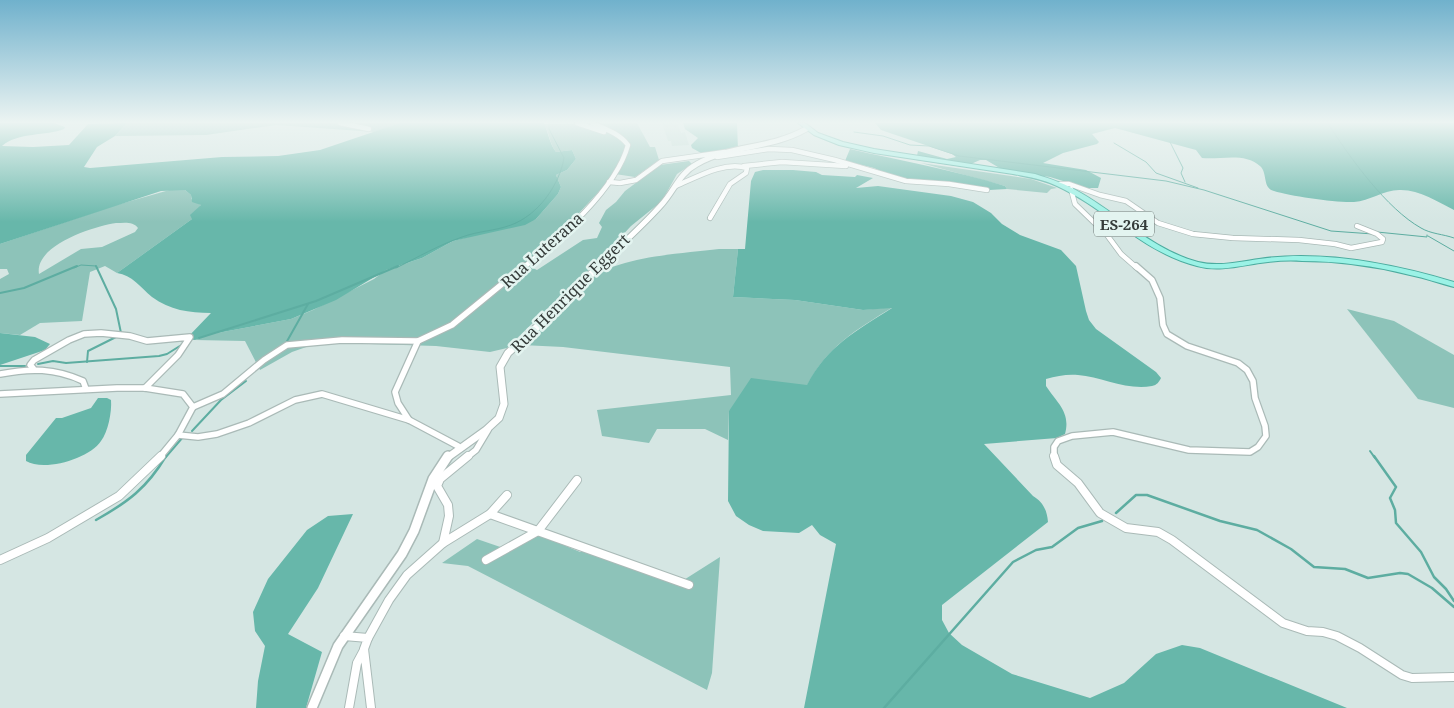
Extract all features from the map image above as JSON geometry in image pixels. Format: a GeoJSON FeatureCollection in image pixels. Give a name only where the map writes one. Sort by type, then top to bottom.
{"type":"FeatureCollection","features":[{"type":"Feature","properties":{"kind":"main road","name":"ES-264"},"geometry":{"type":"LineString","coordinates":[[906,156],[1024,174],[1060,184],[1071,189],[1170,254],[1192,263],[1227,267],[1279,259],[1330,260],[1401,270],[1454,285]]}},
{"type":"Feature","properties":{"kind":"street","name":"Rua Luterana"},"geometry":{"type":"LineString","coordinates":[[418,341],[452,325],[552,244],[572,226],[609,182],[625,156]]}},
{"type":"Feature","properties":{"kind":"street"},"geometry":{"type":"LineString","coordinates":[[609,182],[620,183],[636,180],[662,161],[700,156]]}},
{"type":"Feature","properties":{"kind":"street","name":"Rua Henrique Eggert"},"geometry":{"type":"LineString","coordinates":[[312,708],[334,654],[344,636],[382,586],[410,540],[434,474],[458,446],[489,428],[500,417],[504,408],[499,372],[501,363],[660,206],[685,172],[720,156]]}},
{"type":"Feature","properties":{"kind":"street"},"geometry":{"type":"LineString","coordinates":[[717,157],[723,156]]}},
{"type":"Feature","properties":{"kind":"street"},"geometry":{"type":"LineString","coordinates":[[819,156],[906,181],[949,184],[987,190]]}},
{"type":"Feature","properties":{"kind":"street"},"geometry":{"type":"LineString","coordinates":[[676,186],[707,173],[762,162],[785,160],[856,166]]}},
{"type":"Feature","properties":{"kind":"street"},"geometry":{"type":"LineString","coordinates":[[710,218],[730,184],[746,173],[747,168],[744,166]]}},
{"type":"Feature","properties":{"kind":"street"},"geometry":{"type":"LineString","coordinates":[[1060,184],[1069,184],[1100,195],[1126,201],[1158,223],[1193,234],[1233,238],[1299,240],[1335,244],[1350,248],[1382,242],[1384,239],[1357,226]]}},
{"type":"Feature","properties":{"kind":"street"},"geometry":{"type":"LineString","coordinates":[[1071,189],[1075,204],[1107,235],[1121,254],[1152,280],[1160,298],[1163,325],[1167,334],[1180,343],[1238,363],[1247,370],[1253,381],[1255,398],[1265,426],[1266,436],[1258,448],[1250,452],[1237,453],[1189,450],[1113,432],[1085,433],[1058,441],[1053,453],[1058,465],[1078,483],[1100,513],[1126,528],[1158,532],[1172,540],[1283,623],[1307,631],[1323,632],[1337,636],[1360,648],[1402,675],[1412,678],[1454,677]]}},
{"type":"Feature","properties":{"kind":"street"},"geometry":{"type":"LineString","coordinates":[[32,368],[30,365],[34,360],[69,340],[84,334],[102,333],[138,337],[147,341],[190,337],[178,355],[145,388]]}},
{"type":"Feature","properties":{"kind":"street"},"geometry":{"type":"LineString","coordinates":[[0,560],[48,538],[119,496],[161,456],[178,435],[193,407],[223,394],[264,360],[287,345],[342,340],[418,341],[395,392],[398,403],[409,420]]}},
{"type":"Feature","properties":{"kind":"street"},"geometry":{"type":"LineString","coordinates":[[0,374],[32,368],[61,371],[83,381],[86,389]]}},
{"type":"Feature","properties":{"kind":"street"},"geometry":{"type":"LineString","coordinates":[[0,394],[145,388],[183,394],[193,407]]}},
{"type":"Feature","properties":{"kind":"street"},"geometry":{"type":"LineString","coordinates":[[178,435],[198,437],[218,434],[249,423],[295,400],[322,394],[409,420],[458,446]]}},
{"type":"Feature","properties":{"kind":"street"},"geometry":{"type":"LineString","coordinates":[[443,543],[450,516],[448,505],[437,486],[440,479],[476,450],[489,428]]}},
{"type":"Feature","properties":{"kind":"street"},"geometry":{"type":"LineString","coordinates":[[486,560],[538,531],[576,480]]}},
{"type":"Feature","properties":{"kind":"street"},"geometry":{"type":"LineString","coordinates":[[349,708],[357,663],[368,638],[389,600],[407,575],[443,543],[490,514],[507,495]]}},
{"type":"Feature","properties":{"kind":"street"},"geometry":{"type":"LineString","coordinates":[[490,514],[689,585]]}},
{"type":"Feature","properties":{"kind":"street"},"geometry":{"type":"LineString","coordinates":[[344,636],[368,638]]}},
{"type":"Feature","properties":{"kind":"street"},"geometry":{"type":"LineString","coordinates":[[364,649],[371,708]]}},
{"type":"Feature","properties":{"kind":"green space"},"geometry":{"type":"Polygon","coordinates":[[[0,156],[91,156],[84,167],[90,168],[222,157],[575,156],[576,159],[567,170],[556,175],[561,187],[558,194],[536,219],[525,225],[453,241],[422,258],[386,270],[336,300],[291,319],[212,334],[195,340],[186,339],[211,313],[173,308],[152,297],[132,279],[117,273],[192,219],[190,215],[201,205],[192,202],[191,195],[185,190],[161,191],[0,244],[0,156]]]}},
{"type":"Feature","properties":{"kind":"green space"},"geometry":{"type":"Polygon","coordinates":[[[575,156],[658,156],[659,160],[635,177],[615,174],[568,225],[524,264],[537,270],[583,240],[597,238],[602,227],[599,223],[606,210],[625,191],[660,165],[689,161],[692,164],[677,174],[662,201],[631,226],[595,265],[580,277],[507,348],[490,352],[436,346],[338,343],[309,346],[292,352],[260,370],[245,341],[195,340],[212,334],[291,319],[374,279],[386,270],[422,258],[453,241],[536,219],[558,194],[561,187],[556,175],[567,170],[576,159],[575,156]]]}},
{"type":"Feature","properties":{"kind":"green space"},"geometry":{"type":"Polygon","coordinates":[[[847,156],[882,156],[967,175],[1005,186],[1007,189],[989,190],[897,179],[874,168],[845,161],[847,156]]]}},
{"type":"Feature","properties":{"kind":"green space"},"geometry":{"type":"Polygon","coordinates":[[[917,156],[936,156],[947,159],[956,157],[955,156],[1057,156],[1043,163],[1086,170],[1101,178],[1098,188],[1086,188],[1050,177],[1003,170],[986,160],[980,160],[964,167],[916,160],[917,156]]]}},
{"type":"Feature","properties":{"kind":"green space"},"geometry":{"type":"Polygon","coordinates":[[[1201,156],[1454,156],[1454,210],[1429,197],[1408,191],[1389,191],[1366,200],[1354,202],[1325,200],[1281,193],[1268,187],[1264,172],[1254,162],[1232,157],[1202,158],[1201,156]]]}},
{"type":"Feature","properties":{"kind":"green space"},"geometry":{"type":"Polygon","coordinates":[[[921,163],[1031,179],[1057,188],[1051,189],[1047,193],[1007,189],[1005,186],[921,163]]]}},
{"type":"Feature","properties":{"kind":"green space"},"geometry":{"type":"Polygon","coordinates":[[[763,170],[793,170],[816,172],[822,175],[855,177],[857,175],[873,178],[856,188],[878,186],[951,196],[973,202],[1020,235],[1061,250],[1076,266],[1086,311],[1089,320],[1096,329],[1156,372],[1161,378],[1155,385],[1143,387],[1134,387],[1078,375],[1046,379],[1046,386],[1065,414],[1065,434],[1057,438],[984,444],[1042,504],[1047,514],[1048,522],[942,605],[942,620],[949,633],[962,645],[1012,674],[1090,698],[1124,683],[1156,654],[1182,645],[1200,648],[1347,708],[804,708],[836,544],[820,535],[812,525],[799,533],[763,531],[749,525],[736,516],[728,501],[729,411],[751,378],[807,385],[815,371],[833,350],[855,332],[892,308],[863,310],[795,300],[733,297],[738,249],[745,249],[751,181],[755,172],[763,170]]]}},
{"type":"Feature","properties":{"kind":"green space"},"geometry":{"type":"Polygon","coordinates":[[[173,189],[185,190],[191,195],[191,199],[201,205],[192,219],[117,273],[105,266],[90,272],[82,321],[40,323],[20,335],[0,333],[0,279],[9,274],[7,269],[0,269],[0,244],[113,206],[173,189]],[[116,223],[94,228],[56,246],[46,254],[40,264],[39,274],[81,249],[102,247],[135,232],[138,228],[131,223],[116,223]]]}},
{"type":"Feature","properties":{"kind":"green space"},"geometry":{"type":"Polygon","coordinates":[[[719,249],[738,249],[733,297],[795,300],[863,310],[893,307],[833,349],[815,372],[807,386],[729,411],[728,440],[705,429],[657,429],[649,443],[602,436],[597,410],[731,395],[730,367],[563,347],[522,345],[568,296],[598,273],[631,261],[719,249]]]}},
{"type":"Feature","properties":{"kind":"green space"},"geometry":{"type":"Polygon","coordinates":[[[1347,309],[1394,321],[1454,355],[1454,408],[1418,399],[1347,309]]]}},
{"type":"Feature","properties":{"kind":"green space"},"geometry":{"type":"Polygon","coordinates":[[[0,333],[35,337],[50,344],[45,350],[0,365],[0,333]]]}},
{"type":"Feature","properties":{"kind":"green space"},"geometry":{"type":"Polygon","coordinates":[[[98,398],[111,400],[111,410],[106,432],[95,447],[87,453],[66,462],[44,465],[26,461],[26,455],[56,418],[62,418],[91,408],[98,398]]]}},
{"type":"Feature","properties":{"kind":"green space"},"geometry":{"type":"Polygon","coordinates":[[[353,514],[318,588],[288,634],[322,652],[306,708],[256,708],[258,681],[265,646],[255,631],[253,612],[268,579],[307,530],[328,516],[353,514]]]}},
{"type":"Feature","properties":{"kind":"green space"},"geometry":{"type":"Polygon","coordinates":[[[538,534],[580,552],[589,551],[679,583],[720,557],[712,673],[707,690],[468,566],[442,563],[477,539],[509,550],[538,534]]]}},
{"type":"Feature","properties":{"kind":"waterway"},"geometry":{"type":"LineString","coordinates":[[396,268],[453,240],[511,225],[530,214],[552,189],[561,169],[563,156]]}},
{"type":"Feature","properties":{"kind":"waterway"},"geometry":{"type":"LineString","coordinates":[[959,156],[1166,181],[1204,190],[1331,231],[1373,234]]}},
{"type":"Feature","properties":{"kind":"waterway"},"geometry":{"type":"LineString","coordinates":[[1136,156],[1146,162],[1156,173],[1198,188]]}},
{"type":"Feature","properties":{"kind":"waterway"},"geometry":{"type":"LineString","coordinates":[[1177,156],[1183,168],[1181,173],[1185,182]]}},
{"type":"Feature","properties":{"kind":"waterway"},"geometry":{"type":"LineString","coordinates":[[1350,156],[1370,182],[1395,209],[1425,230],[1454,238]]}},
{"type":"Feature","properties":{"kind":"waterway"},"geometry":{"type":"LineString","coordinates":[[1377,232],[1427,237],[1427,235]]}},
{"type":"Feature","properties":{"kind":"waterway"},"geometry":{"type":"LineString","coordinates":[[1428,236],[1454,251]]}},
{"type":"Feature","properties":{"kind":"waterway"},"geometry":{"type":"LineString","coordinates":[[74,268],[81,265],[96,266]]}},
{"type":"Feature","properties":{"kind":"waterway"},"geometry":{"type":"LineString","coordinates":[[0,293],[24,288],[77,266]]}},
{"type":"Feature","properties":{"kind":"waterway"},"geometry":{"type":"LineString","coordinates":[[96,266],[116,309],[121,333]]}},
{"type":"Feature","properties":{"kind":"waterway"},"geometry":{"type":"LineString","coordinates":[[199,338],[316,301],[398,266]]}},
{"type":"Feature","properties":{"kind":"waterway"},"geometry":{"type":"LineString","coordinates":[[286,343],[308,304]]}},
{"type":"Feature","properties":{"kind":"waterway"},"geometry":{"type":"LineString","coordinates":[[87,361],[88,351],[116,337]]}},
{"type":"Feature","properties":{"kind":"waterway"},"geometry":{"type":"LineString","coordinates":[[87,361],[159,356],[167,354],[183,344]]}},
{"type":"Feature","properties":{"kind":"waterway"},"geometry":{"type":"LineString","coordinates":[[38,364],[53,361],[66,363],[87,361]]}},
{"type":"Feature","properties":{"kind":"waterway"},"geometry":{"type":"LineString","coordinates":[[0,366],[25,366]]}},
{"type":"Feature","properties":{"kind":"waterway"},"geometry":{"type":"LineString","coordinates":[[192,431],[221,400],[246,381]]}},
{"type":"Feature","properties":{"kind":"waterway"},"geometry":{"type":"LineString","coordinates":[[165,458],[183,437]]}},
{"type":"Feature","properties":{"kind":"waterway"},"geometry":{"type":"LineString","coordinates":[[1370,451],[1375,458]]}},
{"type":"Feature","properties":{"kind":"waterway"},"geometry":{"type":"LineString","coordinates":[[96,520],[118,507],[144,486],[166,456]]}},
{"type":"Feature","properties":{"kind":"waterway"},"geometry":{"type":"LineString","coordinates":[[1374,456],[1396,487],[1390,498],[1395,510],[1396,523],[1421,552],[1434,577],[1446,589],[1454,601]]}},
{"type":"Feature","properties":{"kind":"waterway"},"geometry":{"type":"LineString","coordinates":[[1116,513],[1136,495],[1147,495],[1220,521],[1257,530],[1291,549],[1314,567],[1345,569],[1368,578],[1400,573],[1408,574],[1432,588],[1454,607]]}},
{"type":"Feature","properties":{"kind":"waterway"},"geometry":{"type":"LineString","coordinates":[[884,708],[1013,562],[1036,550],[1052,547],[1078,528],[1102,521]]}}]}
